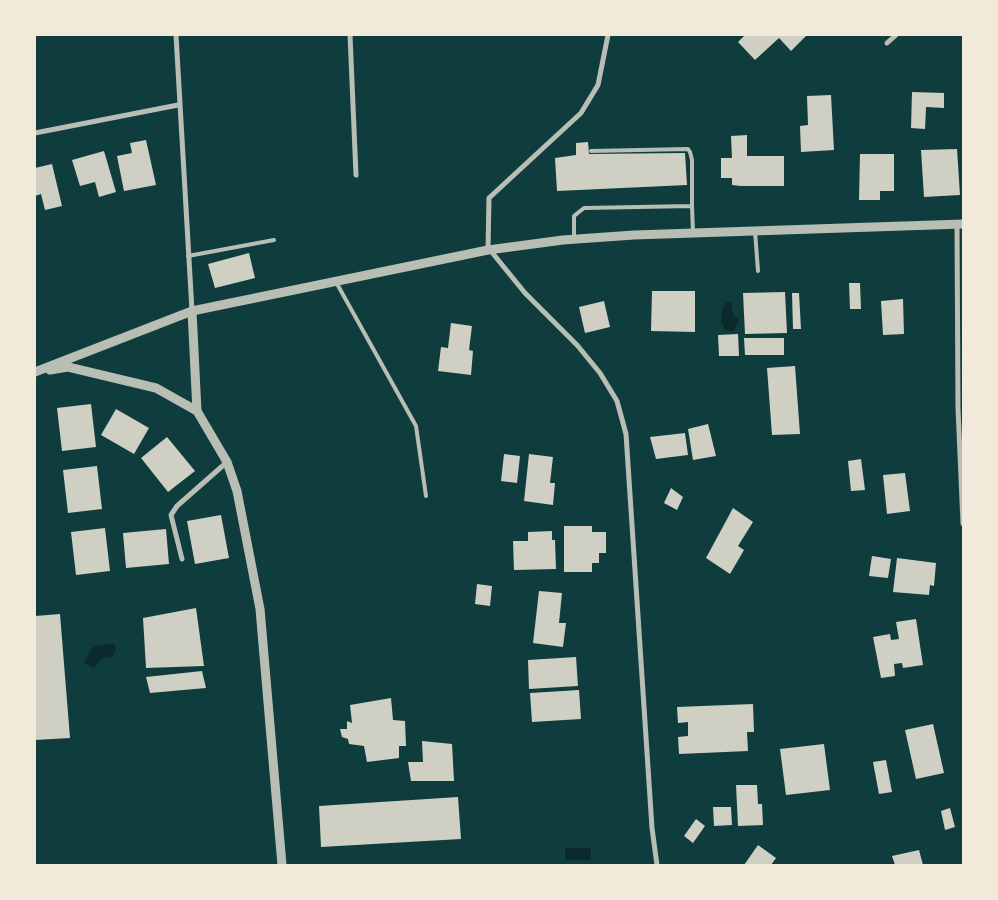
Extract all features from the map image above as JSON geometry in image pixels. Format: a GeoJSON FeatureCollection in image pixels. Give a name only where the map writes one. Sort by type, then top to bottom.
{"type":"FeatureCollection","features":[{"type":"Feature","properties":{"kind":"street"},"geometry":{"type":"LineString","coordinates":[[176,35],[178,105],[197,412],[227,462],[237,491],[260,610],[282,865]]}},
{"type":"Feature","properties":{"kind":"street"},"geometry":{"type":"LineString","coordinates":[[350,35],[356,175]]}},
{"type":"Feature","properties":{"kind":"street"},"geometry":{"type":"LineString","coordinates":[[608,35],[598,85],[581,113],[489,198],[489,250],[525,293],[577,346],[600,373],[617,401],[626,434],[652,828],[657,865]]}},
{"type":"Feature","properties":{"kind":"street"},"geometry":{"type":"LineString","coordinates":[[887,43],[896,35]]}},
{"type":"Feature","properties":{"kind":"street"},"geometry":{"type":"LineString","coordinates":[[35,133],[178,105]]}},
{"type":"Feature","properties":{"kind":"street"},"geometry":{"type":"LineString","coordinates":[[35,372],[192,310],[489,250],[574,239],[755,230],[960,224],[958,408],[963,524]]}},
{"type":"Feature","properties":{"kind":"street"},"geometry":{"type":"LineString","coordinates":[[35,372],[68,367],[92,372],[156,388],[197,412]]}},
{"type":"Feature","properties":{"kind":"street"},"geometry":{"type":"LineString","coordinates":[[182,560],[171,515],[177,506],[227,462]]}},
{"type":"Feature","properties":{"kind":"lane"},"geometry":{"type":"LineString","coordinates":[[591,150],[688,149],[692,160],[692,233]]}},
{"type":"Feature","properties":{"kind":"lane"},"geometry":{"type":"LineString","coordinates":[[574,239],[574,216],[584,208],[692,206]]}},
{"type":"Feature","properties":{"kind":"lane"},"geometry":{"type":"LineString","coordinates":[[755,230],[758,271]]}},
{"type":"Feature","properties":{"kind":"lane"},"geometry":{"type":"LineString","coordinates":[[188,256],[274,240]]}},
{"type":"Feature","properties":{"kind":"lane"},"geometry":{"type":"LineString","coordinates":[[335,280],[416,426],[426,496]]}},
{"type":"Feature","properties":{"kind":"water"},"geometry":{"type":"Polygon","coordinates":[[[727,302],[731,302],[733,314],[739,320],[734,331],[726,330],[721,323],[722,309],[727,302]]]}},
{"type":"Feature","properties":{"kind":"water"},"geometry":{"type":"Polygon","coordinates":[[[114,644],[116,648],[113,657],[102,658],[94,668],[84,663],[92,648],[99,645],[114,644]]]}},
{"type":"Feature","properties":{"kind":"water"},"geometry":{"type":"Polygon","coordinates":[[[565,848],[591,848],[591,860],[565,860],[565,848]]]}},
{"type":"Feature","properties":{"kind":"building"},"geometry":{"type":"Polygon","coordinates":[[[745,35],[807,35],[791,51],[779,38],[755,60],[738,42],[745,35]]]}},
{"type":"Feature","properties":{"kind":"building"},"geometry":{"type":"Polygon","coordinates":[[[912,92],[944,93],[944,108],[926,107],[925,129],[911,128],[912,92]]]}},
{"type":"Feature","properties":{"kind":"building"},"geometry":{"type":"Polygon","coordinates":[[[831,95],[834,150],[801,152],[800,126],[808,125],[807,96],[831,95]]]}},
{"type":"Feature","properties":{"kind":"building"},"geometry":{"type":"Polygon","coordinates":[[[747,135],[747,156],[784,156],[784,186],[732,185],[732,178],[721,178],[721,158],[732,158],[731,136],[747,135]]]}},
{"type":"Feature","properties":{"kind":"building"},"geometry":{"type":"Polygon","coordinates":[[[146,140],[156,185],[124,191],[117,156],[132,153],[130,143],[146,140]]]}},
{"type":"Feature","properties":{"kind":"building"},"geometry":{"type":"Polygon","coordinates":[[[588,142],[589,154],[685,153],[687,185],[557,191],[555,158],[576,155],[576,143],[588,142]]]}},
{"type":"Feature","properties":{"kind":"building"},"geometry":{"type":"Polygon","coordinates":[[[957,149],[960,195],[924,197],[921,150],[957,149]]]}},
{"type":"Feature","properties":{"kind":"building"},"geometry":{"type":"Polygon","coordinates":[[[104,151],[116,192],[99,197],[95,182],[80,186],[72,160],[104,151]]]}},
{"type":"Feature","properties":{"kind":"building"},"geometry":{"type":"Polygon","coordinates":[[[860,154],[894,154],[894,191],[880,191],[880,200],[859,200],[860,154]]]}},
{"type":"Feature","properties":{"kind":"building"},"geometry":{"type":"Polygon","coordinates":[[[52,164],[62,206],[45,210],[41,194],[35,196],[35,168],[52,164]]]}},
{"type":"Feature","properties":{"kind":"building"},"geometry":{"type":"Polygon","coordinates":[[[249,253],[255,278],[215,288],[208,264],[249,253]]]}},
{"type":"Feature","properties":{"kind":"building"},"geometry":{"type":"Polygon","coordinates":[[[849,283],[860,283],[861,309],[850,309],[849,283]]]}},
{"type":"Feature","properties":{"kind":"building"},"geometry":{"type":"Polygon","coordinates":[[[652,291],[695,291],[695,332],[651,331],[652,291]]]}},
{"type":"Feature","properties":{"kind":"building"},"geometry":{"type":"Polygon","coordinates":[[[785,292],[787,333],[745,334],[743,293],[785,292]]]}},
{"type":"Feature","properties":{"kind":"building"},"geometry":{"type":"Polygon","coordinates":[[[792,293],[799,293],[801,329],[793,329],[792,293]]]}},
{"type":"Feature","properties":{"kind":"building"},"geometry":{"type":"Polygon","coordinates":[[[903,299],[904,334],[883,335],[881,301],[903,299]]]}},
{"type":"Feature","properties":{"kind":"building"},"geometry":{"type":"Polygon","coordinates":[[[604,301],[610,327],[585,333],[579,307],[604,301]]]}},
{"type":"Feature","properties":{"kind":"building"},"geometry":{"type":"Polygon","coordinates":[[[451,323],[472,326],[469,350],[473,351],[471,375],[438,371],[441,347],[448,348],[451,323]]]}},
{"type":"Feature","properties":{"kind":"building"},"geometry":{"type":"Polygon","coordinates":[[[738,334],[739,356],[719,356],[718,335],[738,334]]]}},
{"type":"Feature","properties":{"kind":"building"},"geometry":{"type":"Polygon","coordinates":[[[744,338],[784,338],[784,355],[745,355],[744,338]]]}},
{"type":"Feature","properties":{"kind":"building"},"geometry":{"type":"Polygon","coordinates":[[[795,366],[800,434],[772,435],[767,368],[795,366]]]}},
{"type":"Feature","properties":{"kind":"building"},"geometry":{"type":"Polygon","coordinates":[[[91,404],[96,447],[62,451],[57,408],[91,404]]]}},
{"type":"Feature","properties":{"kind":"building"},"geometry":{"type":"Polygon","coordinates":[[[116,409],[149,428],[134,454],[101,435],[116,409]]]}},
{"type":"Feature","properties":{"kind":"building"},"geometry":{"type":"Polygon","coordinates":[[[708,424],[716,456],[693,460],[688,429],[708,424]]]}},
{"type":"Feature","properties":{"kind":"building"},"geometry":{"type":"Polygon","coordinates":[[[685,433],[688,455],[656,459],[650,437],[685,433]]]}},
{"type":"Feature","properties":{"kind":"building"},"geometry":{"type":"Polygon","coordinates":[[[167,437],[195,471],[168,492],[141,458],[167,437]]]}},
{"type":"Feature","properties":{"kind":"building"},"geometry":{"type":"Polygon","coordinates":[[[504,454],[520,456],[517,483],[501,481],[504,454]]]}},
{"type":"Feature","properties":{"kind":"building"},"geometry":{"type":"Polygon","coordinates":[[[529,454],[553,457],[550,483],[555,483],[553,505],[524,501],[529,454]]]}},
{"type":"Feature","properties":{"kind":"building"},"geometry":{"type":"Polygon","coordinates":[[[861,459],[865,490],[851,491],[848,461],[861,459]]]}},
{"type":"Feature","properties":{"kind":"building"},"geometry":{"type":"Polygon","coordinates":[[[97,466],[102,509],[68,513],[63,470],[97,466]]]}},
{"type":"Feature","properties":{"kind":"building"},"geometry":{"type":"Polygon","coordinates":[[[905,473],[910,511],[887,514],[883,475],[905,473]]]}},
{"type":"Feature","properties":{"kind":"building"},"geometry":{"type":"Polygon","coordinates":[[[671,488],[683,497],[677,510],[664,503],[671,488]]]}},
{"type":"Feature","properties":{"kind":"building"},"geometry":{"type":"Polygon","coordinates":[[[733,508],[753,522],[738,546],[744,550],[730,574],[706,558],[733,508]]]}},
{"type":"Feature","properties":{"kind":"building"},"geometry":{"type":"Polygon","coordinates":[[[221,515],[229,558],[195,564],[187,521],[221,515]]]}},
{"type":"Feature","properties":{"kind":"building"},"geometry":{"type":"Polygon","coordinates":[[[564,526],[592,526],[592,532],[606,532],[606,553],[599,553],[599,563],[592,563],[592,572],[564,572],[564,526]]]}},
{"type":"Feature","properties":{"kind":"building"},"geometry":{"type":"Polygon","coordinates":[[[105,528],[110,571],[76,575],[71,532],[105,528]]]}},
{"type":"Feature","properties":{"kind":"building"},"geometry":{"type":"Polygon","coordinates":[[[166,529],[169,564],[126,568],[123,533],[166,529]]]}},
{"type":"Feature","properties":{"kind":"building"},"geometry":{"type":"Polygon","coordinates":[[[552,531],[552,540],[555,540],[556,569],[514,570],[513,541],[528,541],[528,532],[552,531]]]}},
{"type":"Feature","properties":{"kind":"building"},"geometry":{"type":"Polygon","coordinates":[[[872,556],[891,559],[888,578],[869,576],[872,556]]]}},
{"type":"Feature","properties":{"kind":"building"},"geometry":{"type":"Polygon","coordinates":[[[897,558],[936,563],[934,586],[930,585],[929,595],[893,592],[897,558]]]}},
{"type":"Feature","properties":{"kind":"building"},"geometry":{"type":"Polygon","coordinates":[[[477,584],[492,586],[490,606],[475,604],[477,584]]]}},
{"type":"Feature","properties":{"kind":"building"},"geometry":{"type":"Polygon","coordinates":[[[539,591],[562,593],[559,623],[566,623],[563,647],[533,643],[539,591]]]}},
{"type":"Feature","properties":{"kind":"building"},"geometry":{"type":"Polygon","coordinates":[[[196,608],[204,666],[146,668],[143,618],[196,608]]]}},
{"type":"Feature","properties":{"kind":"building"},"geometry":{"type":"Polygon","coordinates":[[[60,614],[70,738],[35,740],[35,616],[60,614]]]}},
{"type":"Feature","properties":{"kind":"building"},"geometry":{"type":"Polygon","coordinates":[[[916,619],[923,665],[903,668],[902,663],[894,664],[895,676],[881,678],[873,637],[890,634],[891,640],[899,639],[896,622],[916,619]]]}},
{"type":"Feature","properties":{"kind":"building"},"geometry":{"type":"Polygon","coordinates":[[[576,657],[578,686],[529,689],[528,660],[576,657]]]}},
{"type":"Feature","properties":{"kind":"building"},"geometry":{"type":"Polygon","coordinates":[[[202,671],[206,688],[150,693],[146,677],[202,671]]]}},
{"type":"Feature","properties":{"kind":"building"},"geometry":{"type":"Polygon","coordinates":[[[579,690],[581,719],[532,722],[530,693],[579,690]]]}},
{"type":"Feature","properties":{"kind":"building"},"geometry":{"type":"Polygon","coordinates":[[[391,698],[393,720],[405,721],[406,746],[399,746],[399,758],[367,762],[364,746],[349,744],[348,739],[342,737],[340,729],[347,729],[347,721],[352,723],[350,705],[391,698]]]}},
{"type":"Feature","properties":{"kind":"building"},"geometry":{"type":"Polygon","coordinates":[[[753,704],[754,732],[747,732],[748,751],[679,754],[678,737],[688,736],[688,722],[678,723],[677,707],[753,704]]]}},
{"type":"Feature","properties":{"kind":"building"},"geometry":{"type":"Polygon","coordinates":[[[933,724],[944,773],[916,779],[905,730],[933,724]]]}},
{"type":"Feature","properties":{"kind":"building"},"geometry":{"type":"Polygon","coordinates":[[[422,741],[452,744],[454,781],[411,781],[408,762],[423,762],[422,741]]]}},
{"type":"Feature","properties":{"kind":"building"},"geometry":{"type":"Polygon","coordinates":[[[824,744],[830,790],[786,795],[780,749],[824,744]]]}},
{"type":"Feature","properties":{"kind":"building"},"geometry":{"type":"Polygon","coordinates":[[[886,760],[892,792],[879,794],[873,762],[886,760]]]}},
{"type":"Feature","properties":{"kind":"building"},"geometry":{"type":"Polygon","coordinates":[[[736,785],[757,785],[758,804],[762,804],[763,825],[738,826],[736,785]]]}},
{"type":"Feature","properties":{"kind":"building"},"geometry":{"type":"Polygon","coordinates":[[[458,797],[461,839],[321,847],[319,806],[458,797]]]}},
{"type":"Feature","properties":{"kind":"building"},"geometry":{"type":"Polygon","coordinates":[[[713,807],[731,807],[732,825],[714,826],[713,807]]]}},
{"type":"Feature","properties":{"kind":"building"},"geometry":{"type":"Polygon","coordinates":[[[950,808],[955,827],[945,830],[941,811],[950,808]]]}},
{"type":"Feature","properties":{"kind":"building"},"geometry":{"type":"Polygon","coordinates":[[[696,819],[705,826],[693,843],[684,836],[696,819]]]}},
{"type":"Feature","properties":{"kind":"building"},"geometry":{"type":"Polygon","coordinates":[[[758,845],[776,858],[771,865],[744,865],[758,845]]]}},
{"type":"Feature","properties":{"kind":"building"},"geometry":{"type":"Polygon","coordinates":[[[919,850],[923,865],[895,865],[892,856],[919,850]]]}}]}
